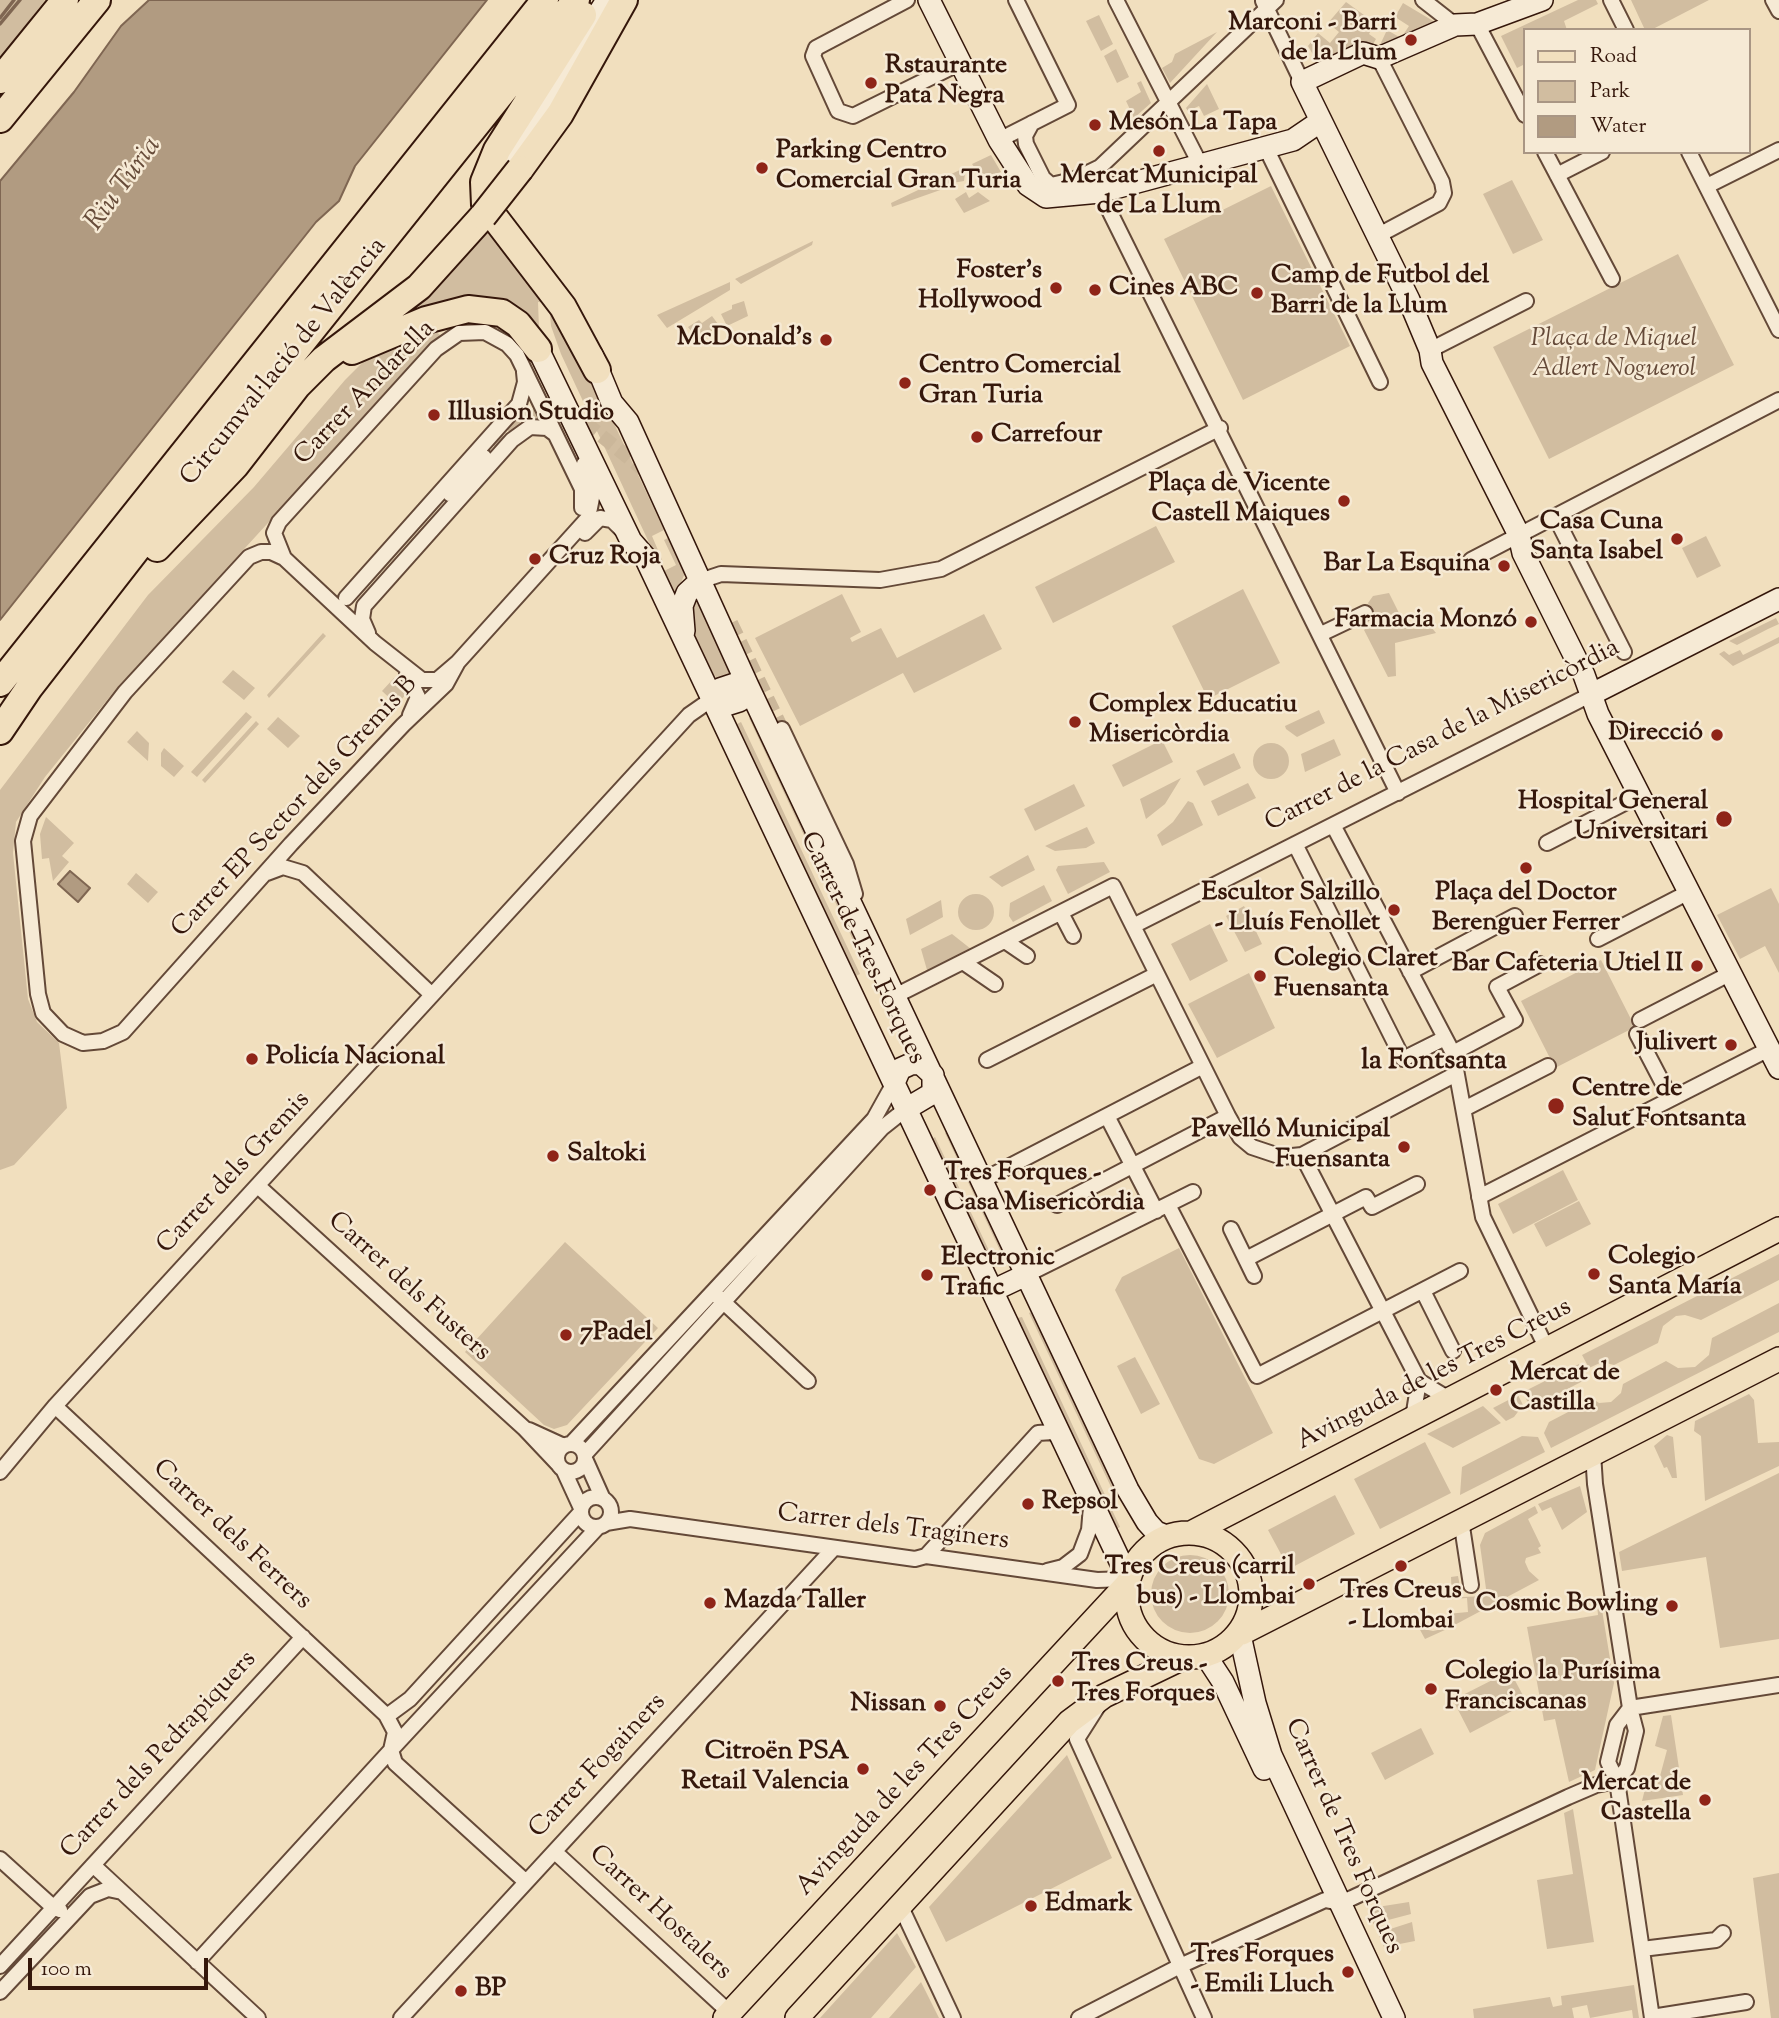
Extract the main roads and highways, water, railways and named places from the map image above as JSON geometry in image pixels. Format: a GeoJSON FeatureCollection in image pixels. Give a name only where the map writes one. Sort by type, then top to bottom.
{"type":"FeatureCollection","features":[{"type":"Feature","properties":{"kind":"highway"},"geometry":{"type":"LineString","coordinates":[[0,80],[65,0]]}},
{"type":"Feature","properties":{"kind":"highway"},"geometry":{"type":"LineString","coordinates":[[0,119],[97,0]]}},
{"type":"Feature","properties":{"kind":"highway","name":"Circumval·lació de València"},"geometry":{"type":"LineString","coordinates":[[0,683],[545,0]]}},
{"type":"Feature","properties":{"kind":"highway"},"geometry":{"type":"LineString","coordinates":[[355,274],[363,253],[557,0]]}},
{"type":"Feature","properties":{"kind":"highway","name":"Circumval·lació de València"},"geometry":{"type":"LineString","coordinates":[[0,731],[29,688],[158,522],[576,0]]}},
{"type":"Feature","properties":{"kind":"highway"},"geometry":{"type":"LineString","coordinates":[[592,0],[497,150],[484,182],[485,205],[563,307],[597,370]]}},
{"type":"Feature","properties":{"kind":"highway"},"geometry":{"type":"LineString","coordinates":[[18,708],[37,694],[138,568],[235,466],[297,386],[324,359],[419,287],[483,216],[561,114],[624,0]]}},
{"type":"Feature","properties":{"kind":"highway"},"geometry":{"type":"LineString","coordinates":[[289,399],[323,369],[367,342],[454,310],[486,309],[502,313],[518,324],[536,361]]}},
{"type":"Feature","properties":{"kind":"main road","name":"Carrer de Tres Forques"},"geometry":{"type":"LineString","coordinates":[[607,0],[506,162],[500,185],[500,201],[509,226],[546,268],[565,296],[612,402],[628,422],[748,686],[1128,1489],[1147,1522],[1156,1532],[1166,1536]]}},
{"type":"Feature","properties":{"kind":"main road"},"geometry":{"type":"LineString","coordinates":[[929,0],[999,140],[1023,178],[1039,194],[1052,198],[1100,192],[1201,166],[1293,141],[1321,121]]}},
{"type":"Feature","properties":{"kind":"main road"},"geometry":{"type":"LineString","coordinates":[[1540,0],[1477,24],[1455,25],[1380,58],[1363,53],[1301,82],[1377,236],[1430,350],[1432,363],[1519,535],[1523,553],[1592,694],[1598,713],[1774,1058]]}},
{"type":"Feature","properties":{"kind":"main road","name":"Carrer de Tres Forques"},"geometry":{"type":"LineString","coordinates":[[536,361],[631,541],[645,557],[1087,1488],[1128,1580]]}},
{"type":"Feature","properties":{"kind":"main road"},"geometry":{"type":"LineString","coordinates":[[688,649],[682,606],[687,593],[700,581]]}},
{"type":"Feature","properties":{"kind":"main road","name":"Carrer de la Casa de la Misericòrdia"},"geometry":{"type":"LineString","coordinates":[[1592,694],[1779,599]]}},
{"type":"Feature","properties":{"kind":"main road"},"geometry":{"type":"LineString","coordinates":[[712,699],[720,689],[734,683],[748,686]]}},
{"type":"Feature","properties":{"kind":"main road"},"geometry":{"type":"LineString","coordinates":[[860,1012],[895,996]]}},
{"type":"Feature","properties":{"kind":"main road"},"geometry":{"type":"LineString","coordinates":[[894,1083],[900,1069],[911,1064],[920,1063],[933,1074],[933,1093],[906,1110]]}},
{"type":"Feature","properties":{"kind":"main road","name":"Avinguda de les Tres Creus"},"geometry":{"type":"LineString","coordinates":[[1191,1533],[1779,1229]]}},
{"type":"Feature","properties":{"kind":"main road"},"geometry":{"type":"LineString","coordinates":[[992,1291],[1028,1274]]}},
{"type":"Feature","properties":{"kind":"main road"},"geometry":{"type":"LineString","coordinates":[[797,2018],[1069,1722],[1104,1696],[1195,1656],[1222,1649],[1241,1634],[1779,1359]]}},
{"type":"Feature","properties":{"kind":"main road"},"geometry":{"type":"LineString","coordinates":[[1195,1656],[1166,1653],[1141,1633],[1129,1610],[1128,1580],[1140,1555],[1166,1536],[1191,1533],[1215,1538],[1241,1561],[1250,1577],[1252,1595],[1241,1634]]}},
{"type":"Feature","properties":{"kind":"main road","name":"Avinguda de les Tres Creus"},"geometry":{"type":"LineString","coordinates":[[728,2015],[1128,1580]]}},
{"type":"Feature","properties":{"kind":"main road","name":"Carrer de Tres Forques"},"geometry":{"type":"LineString","coordinates":[[1241,1634],[1255,1703],[1271,1755],[1380,2018]]}},
{"type":"Feature","properties":{"kind":"main road","name":"Carrer de Tres Forques"},"geometry":{"type":"LineString","coordinates":[[1195,1656],[1223,1682],[1394,2018]]}},
{"type":"Feature","properties":{"kind":"water","name":"Riu Túria"},"geometry":{"type":"Polygon","coordinates":[[[149,0],[487,0],[355,166],[339,201],[316,222],[0,620],[0,181],[74,92],[121,26],[149,0]]]}},
{"type":"Feature","properties":{"kind":"water"},"geometry":{"type":"Polygon","coordinates":[[[70,871],[90,888],[78,902],[58,884],[70,871]]]}},
{"type":"Feature","properties":{"kind":"waterway"},"geometry":{"type":"LineString","coordinates":[[0,18],[14,0]]}},
{"type":"Feature","properties":{"kind":"waterway"},"geometry":{"type":"LineString","coordinates":[[0,24],[20,0]]}},
{"type":"Feature","properties":{"kind":"tunnel"},"geometry":{"type":"LineString","coordinates":[[494,446],[521,420],[564,413],[583,421],[649,474]]}},
{"type":"Feature","properties":{"kind":"tunnel"},"geometry":{"type":"LineString","coordinates":[[731,623],[782,729]]}},
{"type":"Feature","properties":{"kind":"place","name":"Marconi - Barri de la Llum"},"geometry":{"type":"Point","coordinates":[1411,40]}},
{"type":"Feature","properties":{"kind":"place","name":"Rstaurante Pata Negra"},"geometry":{"type":"Point","coordinates":[871,83]}},
{"type":"Feature","properties":{"kind":"place","name":"Mesón La Tapa"},"geometry":{"type":"Point","coordinates":[1095,125]}},
{"type":"Feature","properties":{"kind":"place","name":"Mercat Municipal de La Llum"},"geometry":{"type":"Point","coordinates":[1159,151]}},
{"type":"Feature","properties":{"kind":"place","name":"Parking Centro Comercial Gran Turia"},"geometry":{"type":"Point","coordinates":[762,168]}},
{"type":"Feature","properties":{"kind":"place","name":"Foster's Hollywood"},"geometry":{"type":"Point","coordinates":[1056,288]}},
{"type":"Feature","properties":{"kind":"place","name":"Cines ABC"},"geometry":{"type":"Point","coordinates":[1095,290]}},
{"type":"Feature","properties":{"kind":"place","name":"Camp de Futbol del Barri de la Llum"},"geometry":{"type":"Point","coordinates":[1257,293]}},
{"type":"Feature","properties":{"kind":"place","name":"McDonald's"},"geometry":{"type":"Point","coordinates":[826,340]}},
{"type":"Feature","properties":{"kind":"place","name":"Centro Comercial Gran Turia"},"geometry":{"type":"Point","coordinates":[905,383]}},
{"type":"Feature","properties":{"kind":"place","name":"Illusion Studio"},"geometry":{"type":"Point","coordinates":[434,415]}},
{"type":"Feature","properties":{"kind":"place","name":"Carrefour"},"geometry":{"type":"Point","coordinates":[977,437]}},
{"type":"Feature","properties":{"kind":"place","name":"Plaça de Vicente Castell Maiques"},"geometry":{"type":"Point","coordinates":[1344,501]}},
{"type":"Feature","properties":{"kind":"place","name":"Casa Cuna Santa Isabel"},"geometry":{"type":"Point","coordinates":[1677,539]}},
{"type":"Feature","properties":{"kind":"place","name":"Cruz Roja"},"geometry":{"type":"Point","coordinates":[535,559]}},
{"type":"Feature","properties":{"kind":"place","name":"Bar La Esquina"},"geometry":{"type":"Point","coordinates":[1504,566]}},
{"type":"Feature","properties":{"kind":"place","name":"Farmacia Monzó"},"geometry":{"type":"Point","coordinates":[1531,622]}},
{"type":"Feature","properties":{"kind":"place","name":"Complex Educatiu Misericòrdia"},"geometry":{"type":"Point","coordinates":[1075,722]}},
{"type":"Feature","properties":{"kind":"place","name":"Direcció"},"geometry":{"type":"Point","coordinates":[1717,735]}},
{"type":"Feature","properties":{"kind":"place","name":"Hospital General Universitari"},"geometry":{"type":"Point","coordinates":[1724,819]}},
{"type":"Feature","properties":{"kind":"place","name":"Plaça del Doctor Berenguer Ferrer"},"geometry":{"type":"Point","coordinates":[1526,868]}},
{"type":"Feature","properties":{"kind":"place","name":"Escultor Salzillo - Lluís Fenollet"},"geometry":{"type":"Point","coordinates":[1394,910]}},
{"type":"Feature","properties":{"kind":"place","name":"Bar Cafeteria Utiel II"},"geometry":{"type":"Point","coordinates":[1697,966]}},
{"type":"Feature","properties":{"kind":"place","name":"Colegio Claret Fuensanta"},"geometry":{"type":"Point","coordinates":[1260,976]}},
{"type":"Feature","properties":{"kind":"place","name":"Julivert"},"geometry":{"type":"Point","coordinates":[1731,1045]}},
{"type":"Feature","properties":{"kind":"place","name":"Policía Nacional"},"geometry":{"type":"Point","coordinates":[252,1059]}},
{"type":"Feature","properties":{"kind":"place","name":"Centre de Salut Fontsanta"},"geometry":{"type":"Point","coordinates":[1556,1106]}},
{"type":"Feature","properties":{"kind":"place","name":"Pavelló Municipal Fuensanta"},"geometry":{"type":"Point","coordinates":[1404,1147]}},
{"type":"Feature","properties":{"kind":"place","name":"Saltoki"},"geometry":{"type":"Point","coordinates":[553,1156]}},
{"type":"Feature","properties":{"kind":"place","name":"Tres Forques - Casa Misericòrdia"},"geometry":{"type":"Point","coordinates":[930,1190]}},
{"type":"Feature","properties":{"kind":"place","name":"Colegio Santa María"},"geometry":{"type":"Point","coordinates":[1594,1274]}},
{"type":"Feature","properties":{"kind":"place","name":"Electronic Trafic"},"geometry":{"type":"Point","coordinates":[927,1275]}},
{"type":"Feature","properties":{"kind":"place","name":"7Padel"},"geometry":{"type":"Point","coordinates":[566,1335]}},
{"type":"Feature","properties":{"kind":"place","name":"Mercat de Castilla"},"geometry":{"type":"Point","coordinates":[1496,1390]}},
{"type":"Feature","properties":{"kind":"place","name":"Repsol"},"geometry":{"type":"Point","coordinates":[1028,1504]}},
{"type":"Feature","properties":{"kind":"place","name":"Tres Creus - Llombai"},"geometry":{"type":"Point","coordinates":[1401,1566]}},
{"type":"Feature","properties":{"kind":"place","name":"Tres Creus (carril bus) - Llombai"},"geometry":{"type":"Point","coordinates":[1309,1584]}},
{"type":"Feature","properties":{"kind":"place","name":"Mazda Taller"},"geometry":{"type":"Point","coordinates":[710,1603]}},
{"type":"Feature","properties":{"kind":"place","name":"Cosmic Bowling"},"geometry":{"type":"Point","coordinates":[1672,1606]}},
{"type":"Feature","properties":{"kind":"place","name":"Tres Creus - Tres Forques"},"geometry":{"type":"Point","coordinates":[1058,1681]}},
{"type":"Feature","properties":{"kind":"place","name":"Colegio la Purísima Franciscanas"},"geometry":{"type":"Point","coordinates":[1431,1689]}},
{"type":"Feature","properties":{"kind":"place","name":"Nissan"},"geometry":{"type":"Point","coordinates":[940,1706]}},
{"type":"Feature","properties":{"kind":"place","name":"Citroën PSA Retail Valencia"},"geometry":{"type":"Point","coordinates":[863,1769]}},
{"type":"Feature","properties":{"kind":"place","name":"Mercat de Castella"},"geometry":{"type":"Point","coordinates":[1705,1800]}},
{"type":"Feature","properties":{"kind":"place","name":"Edmark"},"geometry":{"type":"Point","coordinates":[1031,1906]}},
{"type":"Feature","properties":{"kind":"place","name":"Tres Forques - Emili Lluch"},"geometry":{"type":"Point","coordinates":[1348,1972]}},
{"type":"Feature","properties":{"kind":"place","name":"BP"},"geometry":{"type":"Point","coordinates":[461,1991]}},
{"type":"Feature","properties":{"kind":"district","name":"la Fontsanta"},"geometry":{"type":"Point","coordinates":[1434,1063]}},
{"type":"Feature","properties":{"kind":"park label","name":"Plaça de Miquel Adlert Noguerol"},"geometry":{"type":"Point","coordinates":[1614,356]}}]}
